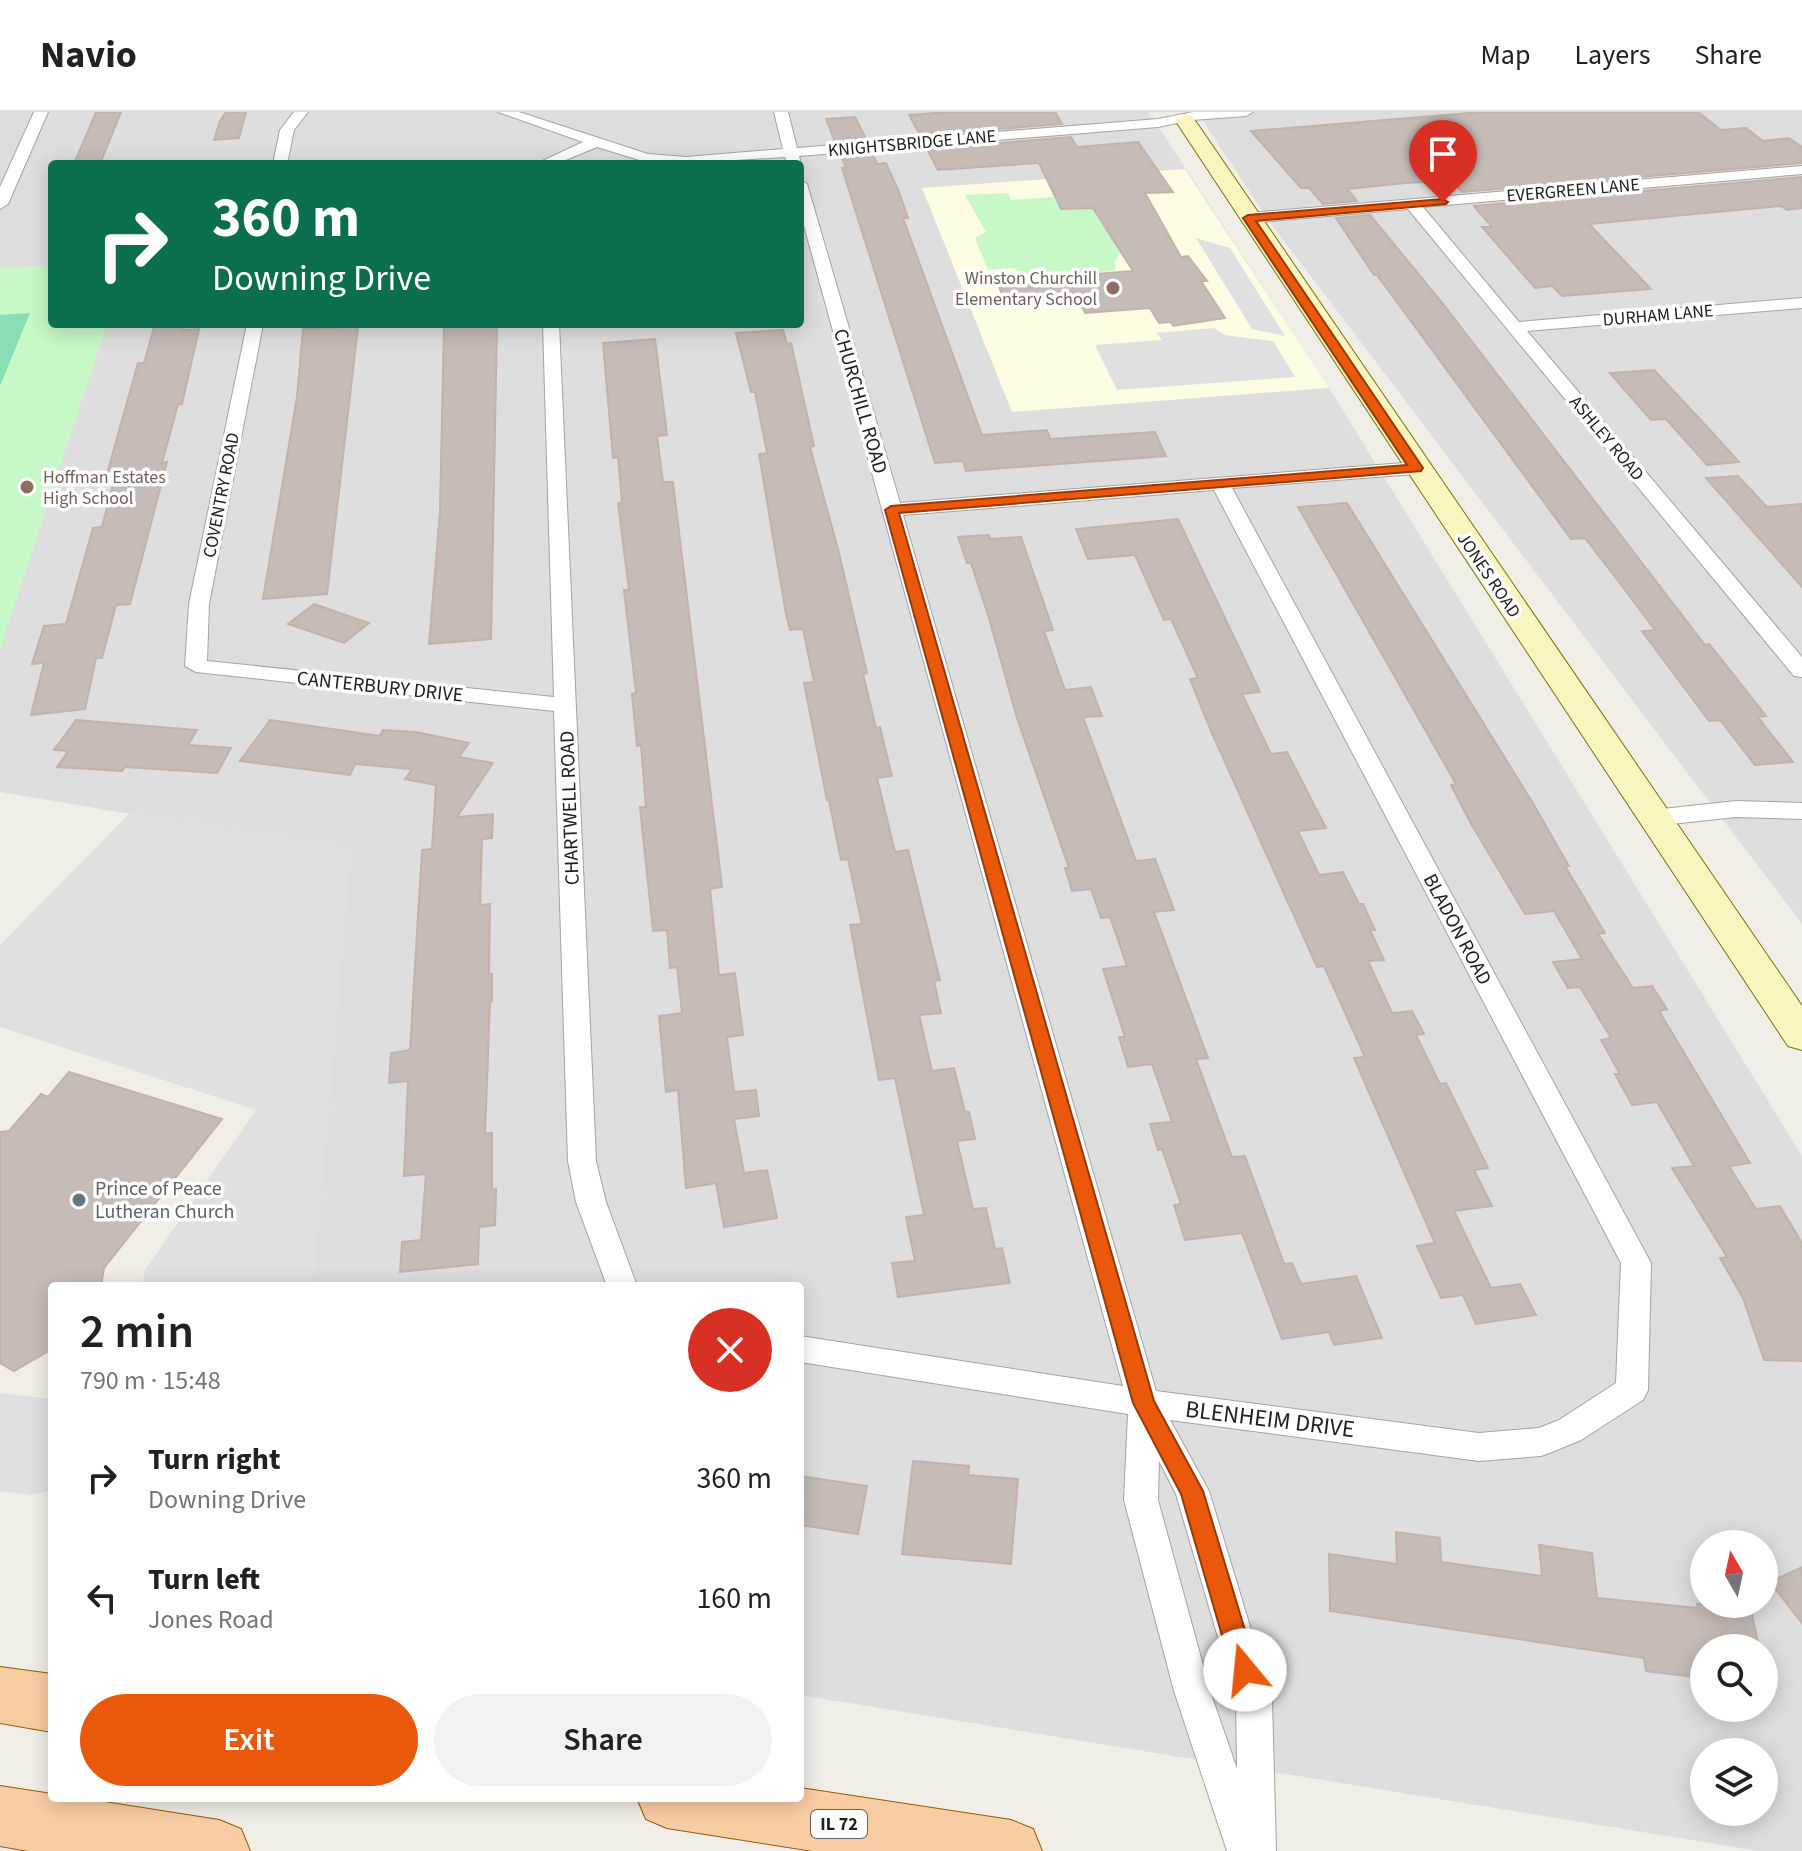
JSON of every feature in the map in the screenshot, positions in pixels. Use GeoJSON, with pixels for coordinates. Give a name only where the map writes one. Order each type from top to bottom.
{"type":"FeatureCollection","features":[{"type":"Feature","properties":{"kind":"main road"},"geometry":{"type":"LineString","coordinates":[[0,1695],[48,1702]]}},
{"type":"Feature","properties":{"kind":"main road","name":"IL 72"},"geometry":{"type":"LineString","coordinates":[[693,1802],[1011,1851]]}},
{"type":"Feature","properties":{"kind":"main road"},"geometry":{"type":"LineString","coordinates":[[0,1816],[219,1851]]}},
{"type":"Feature","properties":{"kind":"street"},"geometry":{"type":"LineString","coordinates":[[0,204],[41,112]]}},
{"type":"Feature","properties":{"kind":"street"},"geometry":{"type":"LineString","coordinates":[[281,160],[287,130],[301,112]]}},
{"type":"Feature","properties":{"kind":"street","name":"KNIGHTSBRIDGE LANE"},"geometry":{"type":"LineString","coordinates":[[505,112],[646,158],[673,160]]}},
{"type":"Feature","properties":{"kind":"street"},"geometry":{"type":"LineString","coordinates":[[781,112],[793,158]]}},
{"type":"Feature","properties":{"kind":"street","name":"KNIGHTSBRIDGE LANE"},"geometry":{"type":"LineString","coordinates":[[722,160],[793,158],[1246,112]]}},
{"type":"Feature","properties":{"kind":"street","name":"JONES ROAD"},"geometry":{"type":"LineString","coordinates":[[1182,117],[1802,1036]]}},
{"type":"Feature","properties":{"kind":"street"},"geometry":{"type":"LineString","coordinates":[[553,160],[594,143]]}},
{"type":"Feature","properties":{"kind":"street","name":"EVERGREEN LANE"},"geometry":{"type":"LineString","coordinates":[[1248,218],[1802,170]]}},
{"type":"Feature","properties":{"kind":"street","name":"ASHLEY ROAD"},"geometry":{"type":"LineString","coordinates":[[1413,205],[1802,671]]}},
{"type":"Feature","properties":{"kind":"street","name":"CHURCHILL ROAD"},"geometry":{"type":"LineString","coordinates":[[804,214],[810,260],[891,510],[1144,1403],[1192,1491],[1254,1699],[1257,1851]]}},
{"type":"Feature","properties":{"kind":"street"},"geometry":{"type":"LineString","coordinates":[[1794,304],[1802,320]]}},
{"type":"Feature","properties":{"kind":"street","name":"DURHAM LANE"},"geometry":{"type":"LineString","coordinates":[[1514,327],[1794,304]]}},
{"type":"Feature","properties":{"kind":"street","name":"COVENTRY ROAD"},"geometry":{"type":"LineString","coordinates":[[196,666],[199,604],[254,328]]}},
{"type":"Feature","properties":{"kind":"street","name":"CHARTWELL ROAD"},"geometry":{"type":"LineString","coordinates":[[551,328],[582,1161],[591,1202],[621,1282]]}},
{"type":"Feature","properties":{"kind":"street"},"geometry":{"type":"LineString","coordinates":[[891,510],[1416,468]]}},
{"type":"Feature","properties":{"kind":"street","name":"BLADON ROAD"},"geometry":{"type":"LineString","coordinates":[[1220,484],[1636,1263],[1632,1390]]}},
{"type":"Feature","properties":{"kind":"street","name":"CANTERBURY DRIVE"},"geometry":{"type":"LineString","coordinates":[[196,666],[565,705]]}},
{"type":"Feature","properties":{"kind":"street"},"geometry":{"type":"LineString","coordinates":[[1653,818],[1736,809],[1802,811]]}},
{"type":"Feature","properties":{"kind":"street","name":"BLENHEIM DRIVE"},"geometry":{"type":"LineString","coordinates":[[804,1350],[1144,1403],[1479,1447],[1541,1442],[1570,1430],[1632,1390]]}},
{"type":"Feature","properties":{"kind":"street","name":"CHURCHILL ROAD"},"geometry":{"type":"LineString","coordinates":[[1144,1403],[1141,1500],[1192,1691],[1246,1851]]}},
{"type":"Feature","properties":{"kind":"shaded area"},"geometry":{"type":"Polygon","coordinates":[[[0,112],[1149,112],[1329,388],[1802,1156],[1802,1851],[1759,1851],[804,1696],[804,1282],[312,1282],[351,851],[0,792],[0,645],[102,328],[804,328],[804,160],[48,160],[48,265],[0,269],[0,112]]]}},
{"type":"Feature","properties":{"kind":"shaded area"},"geometry":{"type":"Polygon","coordinates":[[[1197,112],[1802,112],[1802,924],[1272,225],[1197,112]]]}},
{"type":"Feature","properties":{"kind":"shaded area","name":"Winston Churchill Elementary School"},"geometry":{"type":"Polygon","coordinates":[[[1185,169],[1329,388],[1012,412],[922,188],[1185,169]]]}},
{"type":"Feature","properties":{"kind":"shaded area"},"geometry":{"type":"Polygon","coordinates":[[[1196,238],[1230,248],[1285,336],[1252,329],[1196,238]]]}},
{"type":"Feature","properties":{"kind":"shaded area"},"geometry":{"type":"Polygon","coordinates":[[[1214,328],[1224,335],[1273,341],[1295,377],[1117,390],[1095,345],[1162,340],[1157,333],[1214,328]]]}},
{"type":"Feature","properties":{"kind":"shaded area"},"geometry":{"type":"Polygon","coordinates":[[[131,812],[351,851],[312,1282],[143,1282],[145,1270],[256,1110],[0,1027],[0,945],[131,812]]]}},
{"type":"Feature","properties":{"kind":"shaded area"},"geometry":{"type":"Polygon","coordinates":[[[0,1393],[48,1399],[48,1491],[30,1495],[0,1491],[0,1393]]]}},
{"type":"Feature","properties":{"kind":"green space"},"geometry":{"type":"Polygon","coordinates":[[[1008,193],[1011,200],[1053,197],[1061,209],[1093,208],[1121,252],[1114,262],[1114,271],[1026,277],[1015,268],[988,270],[975,238],[986,232],[965,195],[1008,193]]]}},
{"type":"Feature","properties":{"kind":"green space","name":"Hoffman Estates High School"},"geometry":{"type":"Polygon","coordinates":[[[48,265],[48,328],[106,328],[0,649],[0,269],[48,265]]]}},
{"type":"Feature","properties":{"kind":"green space"},"geometry":{"type":"Polygon","coordinates":[[[30,313],[0,386],[0,315],[30,313]]]}},
{"type":"Feature","properties":{"kind":"building"},"geometry":{"type":"Polygon","coordinates":[[[96,112],[121,112],[102,160],[76,160],[96,112]]]}},
{"type":"Feature","properties":{"kind":"building"},"geometry":{"type":"Polygon","coordinates":[[[226,112],[246,112],[239,138],[214,140],[220,121],[226,112]]]}},
{"type":"Feature","properties":{"kind":"building"},"geometry":{"type":"Polygon","coordinates":[[[1055,112],[1062,124],[920,135],[909,115],[1055,112]]]}},
{"type":"Feature","properties":{"kind":"building"},"geometry":{"type":"Polygon","coordinates":[[[1482,112],[1698,112],[1721,130],[1746,128],[1763,141],[1789,138],[1802,147],[1802,163],[1462,192],[1451,180],[1406,183],[1347,189],[1357,201],[1323,204],[1309,188],[1301,188],[1251,131],[1482,112]]]}},
{"type":"Feature","properties":{"kind":"building"},"geometry":{"type":"Polygon","coordinates":[[[855,117],[866,139],[835,142],[826,119],[855,117]]]}},
{"type":"Feature","properties":{"kind":"building"},"geometry":{"type":"Polygon","coordinates":[[[1071,137],[1077,147],[1138,142],[1173,192],[1145,193],[1181,257],[1188,256],[1207,281],[1201,281],[1225,318],[1173,326],[1171,322],[1159,323],[1150,308],[1085,313],[1080,303],[1006,304],[997,282],[1133,271],[1093,208],[1061,209],[1039,163],[938,170],[927,149],[1071,137]]]}},
{"type":"Feature","properties":{"kind":"building"},"geometry":{"type":"Polygon","coordinates":[[[872,153],[877,164],[886,163],[899,192],[908,218],[903,218],[982,435],[1047,430],[1050,439],[1155,432],[1166,456],[966,471],[963,461],[935,463],[842,168],[846,168],[841,156],[872,153]]]}},
{"type":"Feature","properties":{"kind":"building"},"geometry":{"type":"Polygon","coordinates":[[[1802,177],[1802,208],[1787,210],[1781,206],[1589,224],[1651,289],[1562,296],[1552,286],[1535,288],[1482,227],[1492,227],[1474,206],[1802,177]]]}},
{"type":"Feature","properties":{"kind":"building"},"geometry":{"type":"Polygon","coordinates":[[[1370,215],[1444,305],[1705,645],[1709,644],[1749,694],[1766,716],[1758,717],[1793,762],[1755,765],[1720,720],[1709,721],[1642,631],[1655,630],[1585,538],[1571,539],[1377,275],[1374,275],[1336,218],[1370,215]]]}},
{"type":"Feature","properties":{"kind":"building"},"geometry":{"type":"Polygon","coordinates":[[[154,328],[199,329],[182,404],[178,404],[162,463],[167,462],[130,604],[116,605],[102,658],[96,658],[85,709],[31,715],[44,663],[32,664],[44,626],[66,624],[93,528],[102,527],[114,480],[105,481],[138,363],[144,363],[154,328]]]}},
{"type":"Feature","properties":{"kind":"building"},"geometry":{"type":"Polygon","coordinates":[[[358,328],[327,594],[263,599],[297,397],[303,329],[358,328]]]}},
{"type":"Feature","properties":{"kind":"building"},"geometry":{"type":"Polygon","coordinates":[[[444,328],[497,328],[491,639],[429,644],[440,511],[444,328]]]}},
{"type":"Feature","properties":{"kind":"building"},"geometry":{"type":"Polygon","coordinates":[[[783,330],[787,344],[791,343],[814,446],[810,447],[839,553],[867,673],[863,674],[876,728],[880,727],[892,776],[877,778],[895,852],[908,850],[940,980],[934,981],[941,1013],[919,1015],[932,1071],[954,1068],[975,1139],[957,1141],[973,1209],[986,1208],[995,1249],[1002,1248],[1010,1283],[898,1297],[892,1263],[915,1261],[906,1217],[924,1215],[895,1078],[879,1080],[850,925],[862,924],[848,859],[841,860],[827,800],[804,683],[814,682],[803,629],[790,630],[786,614],[759,454],[767,453],[755,392],[751,392],[736,333],[783,330]]]}},
{"type":"Feature","properties":{"kind":"building"},"geometry":{"type":"Polygon","coordinates":[[[655,339],[667,435],[657,436],[663,482],[673,482],[722,887],[710,889],[719,975],[735,973],[743,1035],[727,1037],[734,1092],[756,1090],[759,1116],[734,1119],[744,1173],[767,1170],[777,1218],[724,1227],[716,1183],[686,1188],[678,1090],[666,1092],[659,1016],[682,1013],[677,967],[670,968],[667,930],[653,931],[640,807],[646,807],[641,745],[637,746],[632,694],[636,693],[624,590],[629,590],[618,503],[622,503],[618,457],[613,458],[603,343],[655,339]]]}},
{"type":"Feature","properties":{"kind":"building"},"geometry":{"type":"Polygon","coordinates":[[[1654,370],[1739,462],[1707,465],[1666,419],[1651,420],[1610,373],[1654,370]]]}},
{"type":"Feature","properties":{"kind":"building"},"geometry":{"type":"Polygon","coordinates":[[[1738,476],[1767,507],[1802,504],[1802,587],[1706,478],[1738,476]]]}},
{"type":"Feature","properties":{"kind":"building"},"geometry":{"type":"Polygon","coordinates":[[[1347,503],[1531,800],[1605,933],[1598,934],[1633,988],[1652,986],[1667,1009],[1659,1011],[1750,1163],[1729,1166],[1756,1209],[1780,1206],[1802,1243],[1802,1361],[1764,1360],[1743,1298],[1720,1258],[1727,1257],[1672,1168],[1694,1166],[1657,1102],[1632,1105],[1615,1074],[1620,1074],[1601,1040],[1611,1038],[1580,987],[1568,988],[1553,962],[1582,959],[1554,911],[1525,914],[1470,822],[1451,785],[1456,784],[1298,507],[1347,503]]]}},
{"type":"Feature","properties":{"kind":"building"},"geometry":{"type":"Polygon","coordinates":[[[1178,519],[1260,692],[1242,694],[1271,754],[1287,752],[1326,828],[1298,831],[1319,875],[1343,872],[1359,904],[1363,904],[1375,930],[1370,930],[1384,960],[1368,961],[1392,1013],[1412,1011],[1424,1034],[1416,1035],[1440,1084],[1446,1083],[1488,1168],[1474,1170],[1492,1206],[1454,1211],[1491,1288],[1520,1284],[1536,1315],[1476,1324],[1463,1295],[1441,1298],[1417,1246],[1435,1243],[1354,1058],[1365,1057],[1324,966],[1317,967],[1211,731],[1190,679],[1198,678],[1171,619],[1164,620],[1135,555],[1088,559],[1076,529],[1178,519]]]}},
{"type":"Feature","properties":{"kind":"building"},"geometry":{"type":"Polygon","coordinates":[[[989,535],[990,539],[1021,537],[1053,630],[1044,631],[1065,690],[1091,687],[1102,716],[1083,717],[1136,861],[1155,859],[1174,910],[1154,912],[1208,1058],[1196,1059],[1232,1157],[1245,1156],[1284,1264],[1292,1263],[1301,1284],[1356,1276],[1382,1338],[1334,1345],[1329,1332],[1282,1339],[1242,1233],[1185,1240],[1174,1205],[1181,1204],[1150,1124],[1172,1122],[1152,1064],[1128,1067],[1119,1037],[1125,1037],[1103,969],[1127,966],[1110,917],[1101,918],[1091,889],[1072,891],[1065,868],[1069,868],[1017,718],[989,618],[971,563],[967,563],[958,537],[989,535]]]}},
{"type":"Feature","properties":{"kind":"building"},"geometry":{"type":"Polygon","coordinates":[[[314,604],[369,623],[344,643],[288,624],[314,604]]]}},
{"type":"Feature","properties":{"kind":"building"},"geometry":{"type":"Polygon","coordinates":[[[76,720],[197,730],[188,745],[231,748],[217,773],[125,767],[122,771],[57,767],[68,751],[54,750],[76,720]]]}},
{"type":"Feature","properties":{"kind":"building"},"geometry":{"type":"Polygon","coordinates":[[[270,720],[380,736],[383,730],[416,732],[469,743],[459,757],[493,763],[457,817],[493,814],[492,838],[482,839],[480,905],[490,904],[489,974],[492,974],[492,1001],[485,1134],[492,1133],[495,1225],[479,1227],[478,1264],[400,1272],[402,1242],[421,1240],[426,1174],[404,1176],[408,1081],[389,1083],[391,1053],[410,1050],[422,850],[432,849],[436,785],[405,779],[412,769],[355,764],[350,775],[240,761],[270,720]]]}},
{"type":"Feature","properties":{"kind":"building","name":"Prince of Peace Lutheran Church"},"geometry":{"type":"Polygon","coordinates":[[[69,1072],[222,1119],[104,1268],[102,1282],[48,1282],[48,1351],[14,1371],[0,1363],[0,1132],[9,1131],[41,1094],[48,1097],[69,1072]]]}},
{"type":"Feature","properties":{"kind":"building"},"geometry":{"type":"Polygon","coordinates":[[[913,1461],[969,1466],[968,1475],[1018,1479],[1011,1564],[902,1554],[913,1461]]]}},
{"type":"Feature","properties":{"kind":"building"},"geometry":{"type":"Polygon","coordinates":[[[804,1477],[867,1486],[858,1534],[804,1526],[804,1477]]]}},
{"type":"Feature","properties":{"kind":"building"},"geometry":{"type":"Polygon","coordinates":[[[1396,1532],[1440,1538],[1441,1562],[1542,1576],[1539,1545],[1592,1553],[1597,1598],[1690,1607],[1690,1618],[1753,1618],[1756,1634],[1690,1634],[1690,1676],[1646,1671],[1644,1658],[1330,1611],[1329,1554],[1397,1564],[1396,1532]]]}},
{"type":"Feature","properties":{"kind":"building"},"geometry":{"type":"Polygon","coordinates":[[[1802,1567],[1802,1623],[1778,1592],[1778,1578],[1802,1567]]]}},
{"type":"Feature","properties":{"kind":"place","name":"Winston Churchill Elementary School"},"geometry":{"type":"Point","coordinates":[1113,288]}},
{"type":"Feature","properties":{"kind":"place","name":"Hoffman Estates High School"},"geometry":{"type":"Point","coordinates":[27,487]}},
{"type":"Feature","properties":{"kind":"place","name":"Prince of Peace Lutheran Church"},"geometry":{"type":"Point","coordinates":[79,1200]}},
{"type":"Feature","properties":{"kind":"route"},"geometry":{"type":"LineString","coordinates":[[1245,1670],[1192,1491],[1144,1403],[891,510],[1416,468],[1248,218],[1443,202]]}}]}
